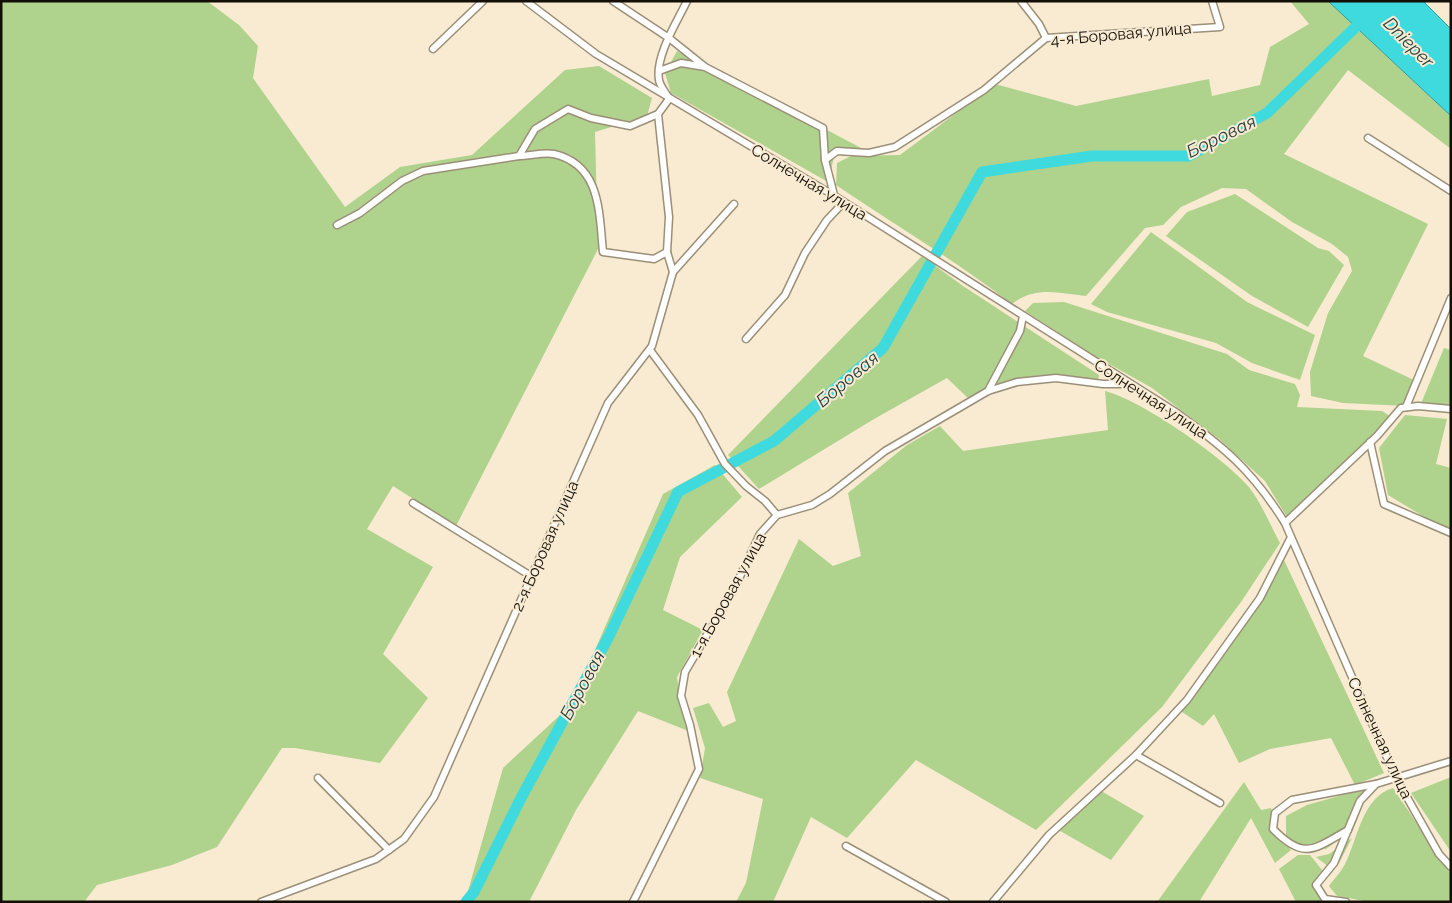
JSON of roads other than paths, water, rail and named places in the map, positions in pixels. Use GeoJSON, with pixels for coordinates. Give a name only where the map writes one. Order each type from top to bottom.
{"type":"FeatureCollection","features":[{"type":"Feature","properties":{"kind":"street"},"geometry":{"type":"LineString","coordinates":[[433,50],[483,1]]}},
{"type":"Feature","properties":{"kind":"street","name":"Солнечная улица"},"geometry":{"type":"LineString","coordinates":[[526,1],[596,54],[669,99],[834,195],[1130,384],[1213,439],[1248,471],[1267,494],[1285,523],[1290,539],[1397,780],[1440,854],[1451,867]]}},
{"type":"Feature","properties":{"kind":"street"},"geometry":{"type":"LineString","coordinates":[[613,1],[669,38],[705,67],[823,128],[825,160],[834,195]]}},
{"type":"Feature","properties":{"kind":"street"},"geometry":{"type":"LineString","coordinates":[[519,156],[536,129],[568,109],[591,118],[630,126],[658,114],[669,99],[659,82],[659,71],[669,38],[687,1]]}},
{"type":"Feature","properties":{"kind":"street"},"geometry":{"type":"LineString","coordinates":[[1021,1],[1039,24],[1046,38]]}},
{"type":"Feature","properties":{"kind":"street","name":"4-я Боровая улица"},"geometry":{"type":"LineString","coordinates":[[825,160],[837,151],[868,153],[895,147],[984,90],[1046,38],[1220,26],[1212,1]]}},
{"type":"Feature","properties":{"kind":"street"},"geometry":{"type":"LineString","coordinates":[[659,71],[681,63],[705,67]]}},
{"type":"Feature","properties":{"kind":"street","name":"2-я Боровая улица"},"geometry":{"type":"LineString","coordinates":[[261,902],[376,859],[404,839],[434,797],[608,403],[650,350],[658,327],[673,272],[668,252],[669,217],[658,114]]}},
{"type":"Feature","properties":{"kind":"street"},"geometry":{"type":"LineString","coordinates":[[1368,138],[1451,191]]}},
{"type":"Feature","properties":{"kind":"street"},"geometry":{"type":"LineString","coordinates":[[337,225],[360,213],[402,181],[423,170],[519,156],[552,154],[574,161],[590,177],[598,210],[603,252],[654,260],[668,252]]}},
{"type":"Feature","properties":{"kind":"street"},"geometry":{"type":"LineString","coordinates":[[746,339],[785,295],[805,252],[827,220],[844,202]]}},
{"type":"Feature","properties":{"kind":"street"},"geometry":{"type":"LineString","coordinates":[[673,272],[734,204]]}},
{"type":"Feature","properties":{"kind":"street"},"geometry":{"type":"LineString","coordinates":[[1406,407],[1451,298]]}},
{"type":"Feature","properties":{"kind":"street"},"geometry":{"type":"LineString","coordinates":[[988,391],[1020,330],[1023,316]]}},
{"type":"Feature","properties":{"kind":"street"},"geometry":{"type":"LineString","coordinates":[[650,350],[698,415],[725,464],[746,486],[765,500],[777,515]]}},
{"type":"Feature","properties":{"kind":"street","name":"1-я Боровая улица"},"geometry":{"type":"LineString","coordinates":[[633,902],[699,769],[690,725],[681,696],[685,672],[735,586],[760,534],[777,515],[812,505],[830,494],[885,451],[988,391],[1017,382],[1056,378],[1103,384],[1130,384]]}},
{"type":"Feature","properties":{"kind":"street"},"geometry":{"type":"LineString","coordinates":[[1285,523],[1370,442],[1401,408],[1451,410]]}},
{"type":"Feature","properties":{"kind":"street"},"geometry":{"type":"LineString","coordinates":[[1370,442],[1384,504],[1451,533]]}},
{"type":"Feature","properties":{"kind":"street"},"geometry":{"type":"LineString","coordinates":[[412,503],[531,576]]}},
{"type":"Feature","properties":{"kind":"street"},"geometry":{"type":"LineString","coordinates":[[992,902],[1048,835],[1136,755],[1186,700],[1260,598],[1290,539]]}},
{"type":"Feature","properties":{"kind":"street"},"geometry":{"type":"LineString","coordinates":[[1136,755],[1220,803]]}},
{"type":"Feature","properties":{"kind":"street"},"geometry":{"type":"LineString","coordinates":[[1348,830],[1320,848],[1305,849],[1288,844],[1273,828],[1275,813],[1292,800],[1397,780],[1451,761]]}},
{"type":"Feature","properties":{"kind":"street"},"geometry":{"type":"LineString","coordinates":[[318,778],[389,850]]}},
{"type":"Feature","properties":{"kind":"street"},"geometry":{"type":"LineString","coordinates":[[1346,902],[1325,899],[1316,885],[1334,863],[1360,801],[1376,784]]}},
{"type":"Feature","properties":{"kind":"street"},"geometry":{"type":"LineString","coordinates":[[846,846],[946,902]]}},
{"type":"Feature","properties":{"kind":"water","name":"Dnieper"},"geometry":{"type":"Polygon","coordinates":[[[1328,1],[1423,1],[1451,29],[1451,116],[1328,1]]]}},
{"type":"Feature","properties":{"kind":"waterway","name":"Боровая"},"geometry":{"type":"LineString","coordinates":[[466,902],[474,892],[521,798],[608,638],[678,492],[774,441],[883,348],[982,172],[1092,156],[1189,156],[1267,113],[1366,17]]}}]}
